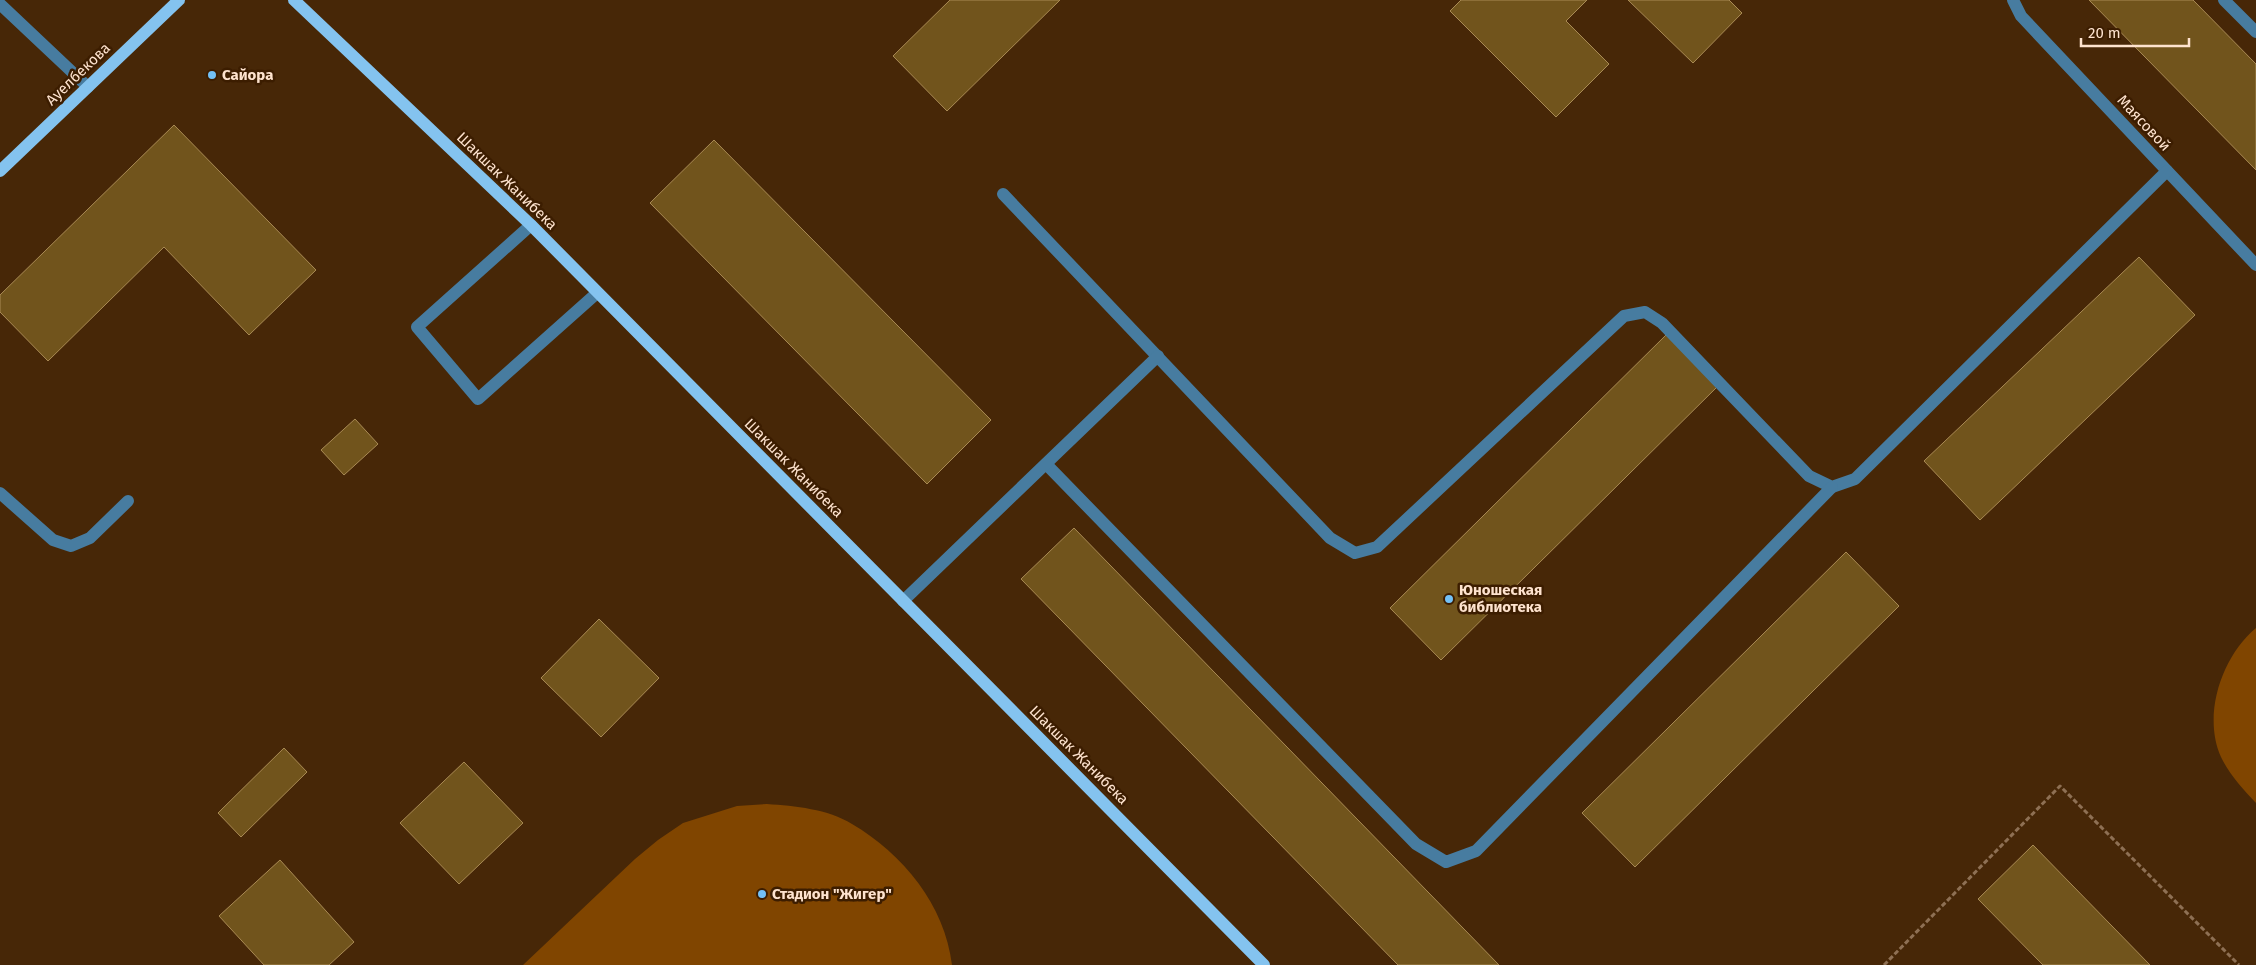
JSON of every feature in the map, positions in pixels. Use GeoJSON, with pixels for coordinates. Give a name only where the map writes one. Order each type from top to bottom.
{"type":"FeatureCollection","features":[{"type":"Feature","properties":{"kind":"main road","name":"Ауелбекова"},"geometry":{"type":"LineString","coordinates":[[0,171],[179,0]]}},
{"type":"Feature","properties":{"kind":"main road","name":"Шакшак Жанибека"},"geometry":{"type":"LineString","coordinates":[[294,0],[531,226],[1264,965]]}},
{"type":"Feature","properties":{"kind":"street","name":"Маясовой"},"geometry":{"type":"LineString","coordinates":[[2013,0],[2021,16],[2256,265]]}},
{"type":"Feature","properties":{"kind":"street"},"geometry":{"type":"LineString","coordinates":[[2224,0],[2256,32]]}},
{"type":"Feature","properties":{"kind":"street"},"geometry":{"type":"LineString","coordinates":[[0,4],[88,87]]}},
{"type":"Feature","properties":{"kind":"street"},"geometry":{"type":"LineString","coordinates":[[1046,464],[1416,844],[1446,862],[1476,851],[1832,487],[1855,479],[2167,171]]}},
{"type":"Feature","properties":{"kind":"street"},"geometry":{"type":"LineString","coordinates":[[1003,194],[1330,538],[1355,553],[1377,547],[1624,316],[1644,312],[1662,322],[1809,476],[1832,487]]}},
{"type":"Feature","properties":{"kind":"street"},"geometry":{"type":"LineString","coordinates":[[531,226],[416,327],[478,399],[597,293]]}},
{"type":"Feature","properties":{"kind":"street"},"geometry":{"type":"LineString","coordinates":[[903,601],[1158,356]]}},
{"type":"Feature","properties":{"kind":"street"},"geometry":{"type":"LineString","coordinates":[[0,493],[54,540],[71,546],[90,538],[128,501]]}},
{"type":"Feature","properties":{"kind":"path"},"geometry":{"type":"LineString","coordinates":[[1884,965],[2060,786],[2240,965]]}},
{"type":"Feature","properties":{"kind":"shaded area"},"geometry":{"type":"Polygon","coordinates":[[[2256,628],[2256,803],[2224,763],[2216,741],[2214,723],[2215,705],[2225,670],[2244,640],[2256,628]]]}},
{"type":"Feature","properties":{"kind":"shaded area","name":"Стадион \"Жигер\""},"geometry":{"type":"Polygon","coordinates":[[[767,804],[800,807],[833,815],[871,836],[888,850],[904,866],[931,902],[941,922],[948,943],[952,965],[523,965],[635,859],[683,823],[737,806],[767,804]]]}},
{"type":"Feature","properties":{"kind":"building"},"geometry":{"type":"Polygon","coordinates":[[[950,0],[1060,0],[947,111],[893,56],[950,0]]]}},
{"type":"Feature","properties":{"kind":"building"},"geometry":{"type":"Polygon","coordinates":[[[1461,0],[1587,0],[1566,21],[1609,64],[1556,117],[1450,11],[1461,0]]]}},
{"type":"Feature","properties":{"kind":"building"},"geometry":{"type":"Polygon","coordinates":[[[1628,0],[1729,0],[1742,13],[1693,63],[1628,0]]]}},
{"type":"Feature","properties":{"kind":"building"},"geometry":{"type":"Polygon","coordinates":[[[2089,0],[2193,0],[2256,64],[2256,170],[2089,0]]]}},
{"type":"Feature","properties":{"kind":"building"},"geometry":{"type":"Polygon","coordinates":[[[174,125],[316,270],[249,335],[164,247],[48,361],[0,312],[0,295],[174,125]]]}},
{"type":"Feature","properties":{"kind":"building"},"geometry":{"type":"Polygon","coordinates":[[[714,140],[991,420],[927,484],[650,203],[714,140]]]}},
{"type":"Feature","properties":{"kind":"building"},"geometry":{"type":"Polygon","coordinates":[[[2139,257],[2195,315],[1980,520],[1924,461],[2139,257]]]}},
{"type":"Feature","properties":{"kind":"building"},"geometry":{"type":"Polygon","coordinates":[[[1667,334],[1718,386],[1441,660],[1390,608],[1667,334]]]}},
{"type":"Feature","properties":{"kind":"building"},"geometry":{"type":"Polygon","coordinates":[[[355,419],[378,444],[344,475],[321,450],[355,419]]]}},
{"type":"Feature","properties":{"kind":"building"},"geometry":{"type":"Polygon","coordinates":[[[1074,528],[1499,965],[1398,965],[1021,579],[1074,528]]]}},
{"type":"Feature","properties":{"kind":"building"},"geometry":{"type":"Polygon","coordinates":[[[1846,552],[1899,606],[1635,867],[1582,813],[1846,552]]]}},
{"type":"Feature","properties":{"kind":"building"},"geometry":{"type":"Polygon","coordinates":[[[599,619],[659,678],[601,737],[541,678],[599,619]]]}},
{"type":"Feature","properties":{"kind":"building"},"geometry":{"type":"Polygon","coordinates":[[[284,748],[307,772],[241,837],[218,813],[284,748]]]}},
{"type":"Feature","properties":{"kind":"building"},"geometry":{"type":"Polygon","coordinates":[[[464,762],[523,823],[459,884],[400,823],[464,762]]]}},
{"type":"Feature","properties":{"kind":"building"},"geometry":{"type":"Polygon","coordinates":[[[2033,845],[2150,965],[2043,965],[1978,899],[2033,845]]]}},
{"type":"Feature","properties":{"kind":"building"},"geometry":{"type":"Polygon","coordinates":[[[280,860],[354,942],[329,965],[264,965],[219,916],[280,860]]]}},
{"type":"Feature","properties":{"kind":"place","name":"Сайора"},"geometry":{"type":"Point","coordinates":[212,75]}},
{"type":"Feature","properties":{"kind":"place","name":"Юношеская библиотека"},"geometry":{"type":"Point","coordinates":[1449,599]}},
{"type":"Feature","properties":{"kind":"place","name":"Стадион \"Жигер\""},"geometry":{"type":"Point","coordinates":[762,894]}}]}
